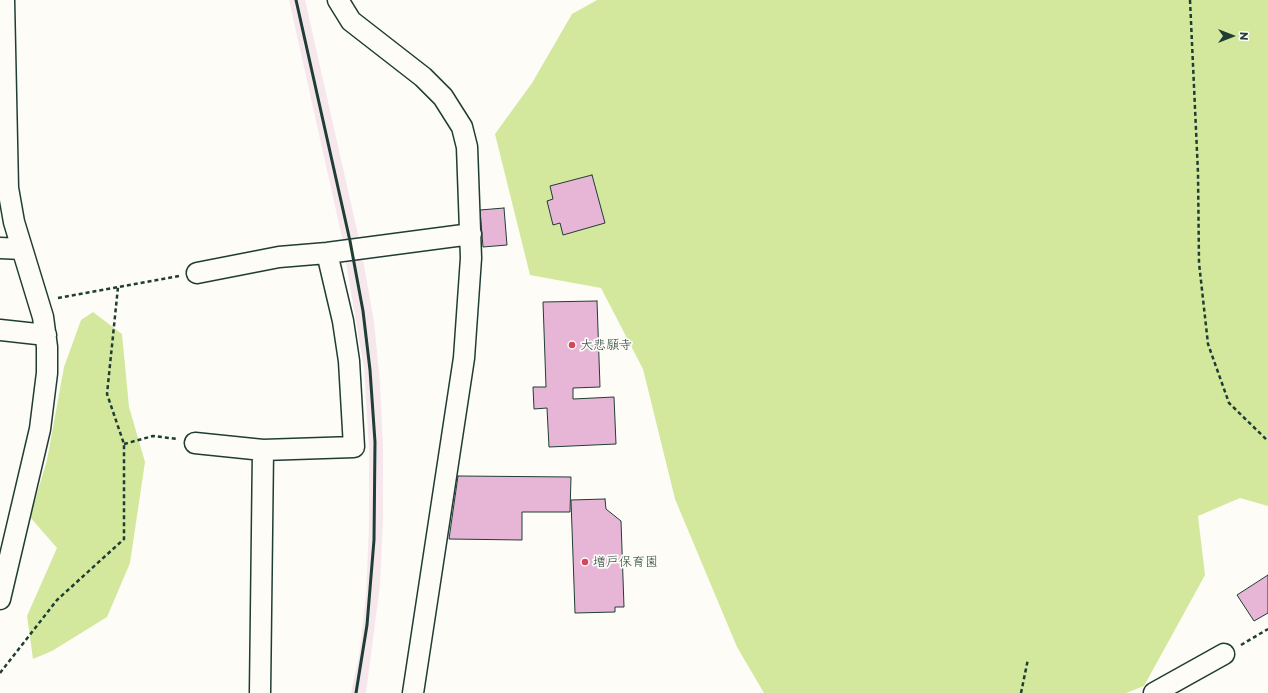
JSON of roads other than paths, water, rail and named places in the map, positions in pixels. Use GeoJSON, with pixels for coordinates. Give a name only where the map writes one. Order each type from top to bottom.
{"type":"FeatureCollection","features":[{"type":"Feature","properties":{"kind":"street"},"geometry":{"type":"LineString","coordinates":[[0,599],[42,418],[47,373],[46,335],[39,301],[14,222],[8,188],[4,0]]}},
{"type":"Feature","properties":{"kind":"street"},"geometry":{"type":"LineString","coordinates":[[338,0],[351,21],[434,87],[458,117],[466,135],[471,234],[470,290],[464,358],[413,693]]}},
{"type":"Feature","properties":{"kind":"street"},"geometry":{"type":"LineString","coordinates":[[197,272],[279,257],[327,253],[471,234]]}},
{"type":"Feature","properties":{"kind":"street"},"geometry":{"type":"LineString","coordinates":[[0,248],[22,249]]}},
{"type":"Feature","properties":{"kind":"street"},"geometry":{"type":"LineString","coordinates":[[195,443],[263,450],[354,447],[349,361],[343,321],[327,253]]}},
{"type":"Feature","properties":{"kind":"street"},"geometry":{"type":"LineString","coordinates":[[0,330],[46,335]]}},
{"type":"Feature","properties":{"kind":"street"},"geometry":{"type":"LineString","coordinates":[[260,693],[263,450]]}},
{"type":"Feature","properties":{"kind":"street"},"geometry":{"type":"LineString","coordinates":[[1154,693],[1224,654]]}},
{"type":"Feature","properties":{"kind":"railway"},"geometry":{"type":"LineString","coordinates":[[296,0],[350,241],[363,311],[370,370],[375,442],[374,540],[367,625],[356,693]]}},
{"type":"Feature","properties":{"kind":"place","name":"大悲願寺"},"geometry":{"type":"Point","coordinates":[572,345]}},
{"type":"Feature","properties":{"kind":"place","name":"増戸保育園"},"geometry":{"type":"Point","coordinates":[585,562]}}]}
